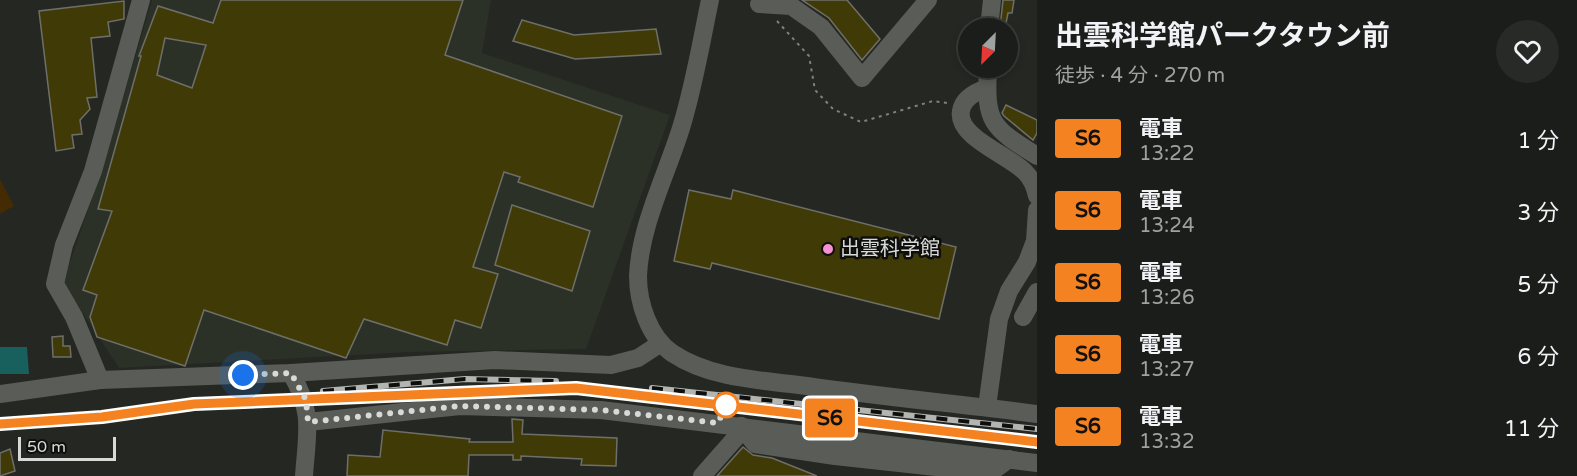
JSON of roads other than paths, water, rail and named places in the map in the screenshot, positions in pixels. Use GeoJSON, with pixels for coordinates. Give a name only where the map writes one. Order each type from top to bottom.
{"type":"FeatureCollection","features":[{"type":"Feature","properties":{"kind":"street"},"geometry":{"type":"LineString","coordinates":[[100,380],[74,317],[55,284],[64,244],[93,171],[141,0]]}},
{"type":"Feature","properties":{"kind":"street"},"geometry":{"type":"LineString","coordinates":[[710,0],[694,81],[644,241],[638,276],[639,299],[649,325],[661,343],[690,363],[722,375],[1037,414]]}},
{"type":"Feature","properties":{"kind":"street"},"geometry":{"type":"LineString","coordinates":[[761,0],[759,4],[791,6],[821,27],[862,78],[928,0]]}},
{"type":"Feature","properties":{"kind":"street"},"geometry":{"type":"LineString","coordinates":[[990,18],[992,0]]}},
{"type":"Feature","properties":{"kind":"street"},"geometry":{"type":"LineString","coordinates":[[987,78],[991,118],[998,131],[1037,156]]}},
{"type":"Feature","properties":{"kind":"street"},"geometry":{"type":"LineString","coordinates":[[987,88],[975,92],[962,105],[960,117],[965,130],[1024,171],[1034,183],[1037,196]]}},
{"type":"Feature","properties":{"kind":"street"},"geometry":{"type":"LineString","coordinates":[[987,407],[999,320],[1009,291],[1027,262],[1035,241],[1037,210]]}},
{"type":"Feature","properties":{"kind":"street"},"geometry":{"type":"LineString","coordinates":[[1023,317],[1037,292]]}},
{"type":"Feature","properties":{"kind":"street"},"geometry":{"type":"LineString","coordinates":[[0,394],[100,380],[291,373],[495,360],[611,365],[638,358],[661,343]]}},
{"type":"Feature","properties":{"kind":"street"},"geometry":{"type":"LineString","coordinates":[[291,373],[306,400],[308,422],[304,476]]}},
{"type":"Feature","properties":{"kind":"street"},"geometry":{"type":"LineString","coordinates":[[308,422],[460,406],[601,410],[1037,463]]}},
{"type":"Feature","properties":{"kind":"street"},"geometry":{"type":"LineString","coordinates":[[702,476],[739,434],[741,426]]}},
{"type":"Feature","properties":{"kind":"water"},"geometry":{"type":"Polygon","coordinates":[[[0,347],[27,347],[29,374],[0,374],[0,347]]]}},
{"type":"Feature","properties":{"kind":"railway"},"geometry":{"type":"LineString","coordinates":[[323,391],[465,379],[556,381]]}},
{"type":"Feature","properties":{"kind":"railway"},"geometry":{"type":"LineString","coordinates":[[0,424],[102,417],[194,404],[576,388],[1037,442]]}},
{"type":"Feature","properties":{"kind":"railway"},"geometry":{"type":"LineString","coordinates":[[652,388],[1037,429]]}},
{"type":"Feature","properties":{"kind":"train","name":"S6"},"geometry":{"type":"LineString","coordinates":[[0,424],[102,417],[194,404],[576,388],[1037,442]]}},
{"type":"Feature","properties":{"kind":"place","name":"出雲科学館"},"geometry":{"type":"Point","coordinates":[828,249]}}]}
